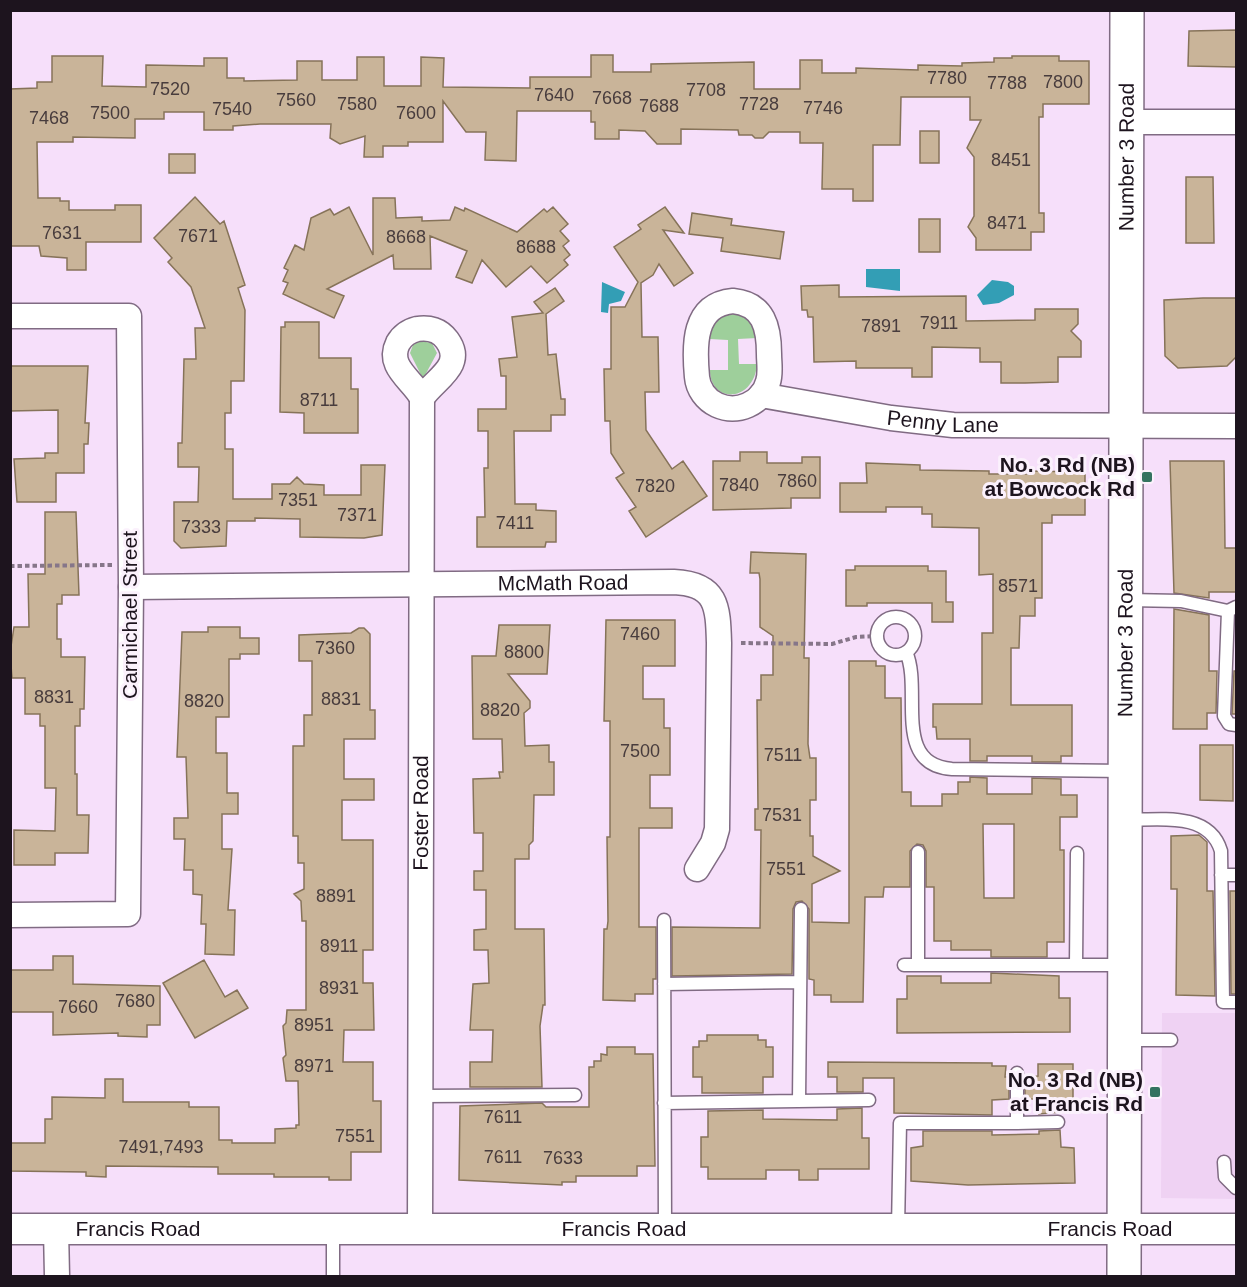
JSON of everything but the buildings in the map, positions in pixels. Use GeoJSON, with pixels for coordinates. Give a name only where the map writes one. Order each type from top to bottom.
{"type":"FeatureCollection","features":[{"type":"Feature","properties":{"kind":"main road","name":"Number 3 Road"},"geometry":{"type":"LineString","coordinates":[[1124,1276],[1127,10]]}},
{"type":"Feature","properties":{"kind":"street"},"geometry":{"type":"LineString","coordinates":[[1126,122],[1236,122]]}},
{"type":"Feature","properties":{"kind":"street","name":"Carmichael Street"},"geometry":{"type":"LineString","coordinates":[[10,316],[129,316],[131,576],[128,914],[10,915]]}},
{"type":"Feature","properties":{"kind":"street","name":"Penny Lane"},"geometry":{"type":"LineString","coordinates":[[761,395],[891,418],[953,425],[1236,426]]}},
{"type":"Feature","properties":{"kind":"street","name":"Foster Road"},"geometry":{"type":"LineString","coordinates":[[420,1229],[422,398]]}},
{"type":"Feature","properties":{"kind":"street","name":"McMath Road"},"geometry":{"type":"LineString","coordinates":[[131,576],[421,586],[688,583],[702,589],[714,600],[718,612],[717,829],[713,843],[697,869]]}},
{"type":"Feature","properties":{"kind":"street","name":"Francis Road"},"geometry":{"type":"LineString","coordinates":[[10,1229],[1236,1229]]}},
{"type":"Feature","properties":{"kind":"street"},"geometry":{"type":"LineString","coordinates":[[56,1229],[57,1276]]}},
{"type":"Feature","properties":{"kind":"lane"},"geometry":{"type":"LineString","coordinates":[[1124,600],[1181,601],[1232,609],[1224,716],[1229,724],[1236,725]]}},
{"type":"Feature","properties":{"kind":"lane"},"geometry":{"type":"LineString","coordinates":[[898,617],[907,620],[913,627],[915,636],[912,646],[906,652],[897,655],[886,653],[878,645],[876,636],[879,625],[886,619],[898,617]]}},
{"type":"Feature","properties":{"kind":"lane"},"geometry":{"type":"LineString","coordinates":[[906,652],[912,674],[913,738],[921,753],[933,765],[952,769],[1125,771]]}},
{"type":"Feature","properties":{"kind":"lane"},"geometry":{"type":"LineString","coordinates":[[1125,820],[1185,820],[1209,829],[1217,838],[1221,851],[1223,1002],[1236,1002]]}},
{"type":"Feature","properties":{"kind":"lane"},"geometry":{"type":"LineString","coordinates":[[918,852],[918,965]]}},
{"type":"Feature","properties":{"kind":"lane"},"geometry":{"type":"LineString","coordinates":[[1076,965],[1077,853]]}},
{"type":"Feature","properties":{"kind":"lane"},"geometry":{"type":"LineString","coordinates":[[1221,874],[1236,875]]}},
{"type":"Feature","properties":{"kind":"lane"},"geometry":{"type":"LineString","coordinates":[[799,1101],[801,909]]}},
{"type":"Feature","properties":{"kind":"lane"},"geometry":{"type":"LineString","coordinates":[[664,920],[665,1229]]}},
{"type":"Feature","properties":{"kind":"lane"},"geometry":{"type":"LineString","coordinates":[[904,965],[1126,965]]}},
{"type":"Feature","properties":{"kind":"lane"},"geometry":{"type":"LineString","coordinates":[[664,984],[801,982]]}},
{"type":"Feature","properties":{"kind":"lane"},"geometry":{"type":"LineString","coordinates":[[1125,1040],[1171,1040]]}},
{"type":"Feature","properties":{"kind":"lane"},"geometry":{"type":"LineString","coordinates":[[1017,1073],[1017,1123]]}},
{"type":"Feature","properties":{"kind":"lane"},"geometry":{"type":"LineString","coordinates":[[420,1096],[575,1095]]}},
{"type":"Feature","properties":{"kind":"lane"},"geometry":{"type":"LineString","coordinates":[[664,1103],[869,1100]]}},
{"type":"Feature","properties":{"kind":"lane"},"geometry":{"type":"LineString","coordinates":[[898,1228],[900,1123],[1058,1122]]}},
{"type":"Feature","properties":{"kind":"lane"},"geometry":{"type":"LineString","coordinates":[[1224,1162],[1225,1177],[1236,1188]]}},
{"type":"Feature","properties":{"kind":"lane"},"geometry":{"type":"LineString","coordinates":[[333,1229],[333,1276]]}},
{"type":"Feature","properties":{"kind":"path"},"geometry":{"type":"LineString","coordinates":[[10,566],[131,576]]}},
{"type":"Feature","properties":{"kind":"path"},"geometry":{"type":"LineString","coordinates":[[719,643],[832,644],[876,636]]}},
{"type":"Feature","properties":{"kind":"shaded area"},"geometry":{"type":"Polygon","coordinates":[[[1162,1013],[1236,1013],[1236,1199],[1161,1198],[1162,1013]]]}},
{"type":"Feature","properties":{"kind":"green space"},"geometry":{"type":"Polygon","coordinates":[[[733,314],[743,316],[750,322],[757,338],[738,339],[739,364],[757,364],[754,377],[748,386],[741,392],[732,394],[717,389],[712,381],[710,370],[728,370],[728,340],[710,339],[711,329],[715,322],[733,314]]]}},
{"type":"Feature","properties":{"kind":"green space"},"geometry":{"type":"Polygon","coordinates":[[[420,341],[432,343],[437,353],[423,379],[410,353],[413,345],[420,341]]]}},
{"type":"Feature","properties":{"kind":"water"},"geometry":{"type":"Polygon","coordinates":[[[866,269],[900,269],[900,291],[866,287],[866,269]]]}},
{"type":"Feature","properties":{"kind":"water"},"geometry":{"type":"Polygon","coordinates":[[[992,280],[1008,282],[1014,286],[1014,295],[999,303],[983,305],[977,295],[992,280]]]}},
{"type":"Feature","properties":{"kind":"water"},"geometry":{"type":"Polygon","coordinates":[[[602,282],[625,292],[621,301],[609,304],[608,313],[601,312],[602,282]]]}},
{"type":"Feature","properties":{"kind":"place","name":"No. 3 Rd (NB) at Bowcock Rd"},"geometry":{"type":"Point","coordinates":[1147,477]}},
{"type":"Feature","properties":{"kind":"place","name":"No. 3 Rd (NB) at Francis Rd"},"geometry":{"type":"Point","coordinates":[1155,1092]}}]}
